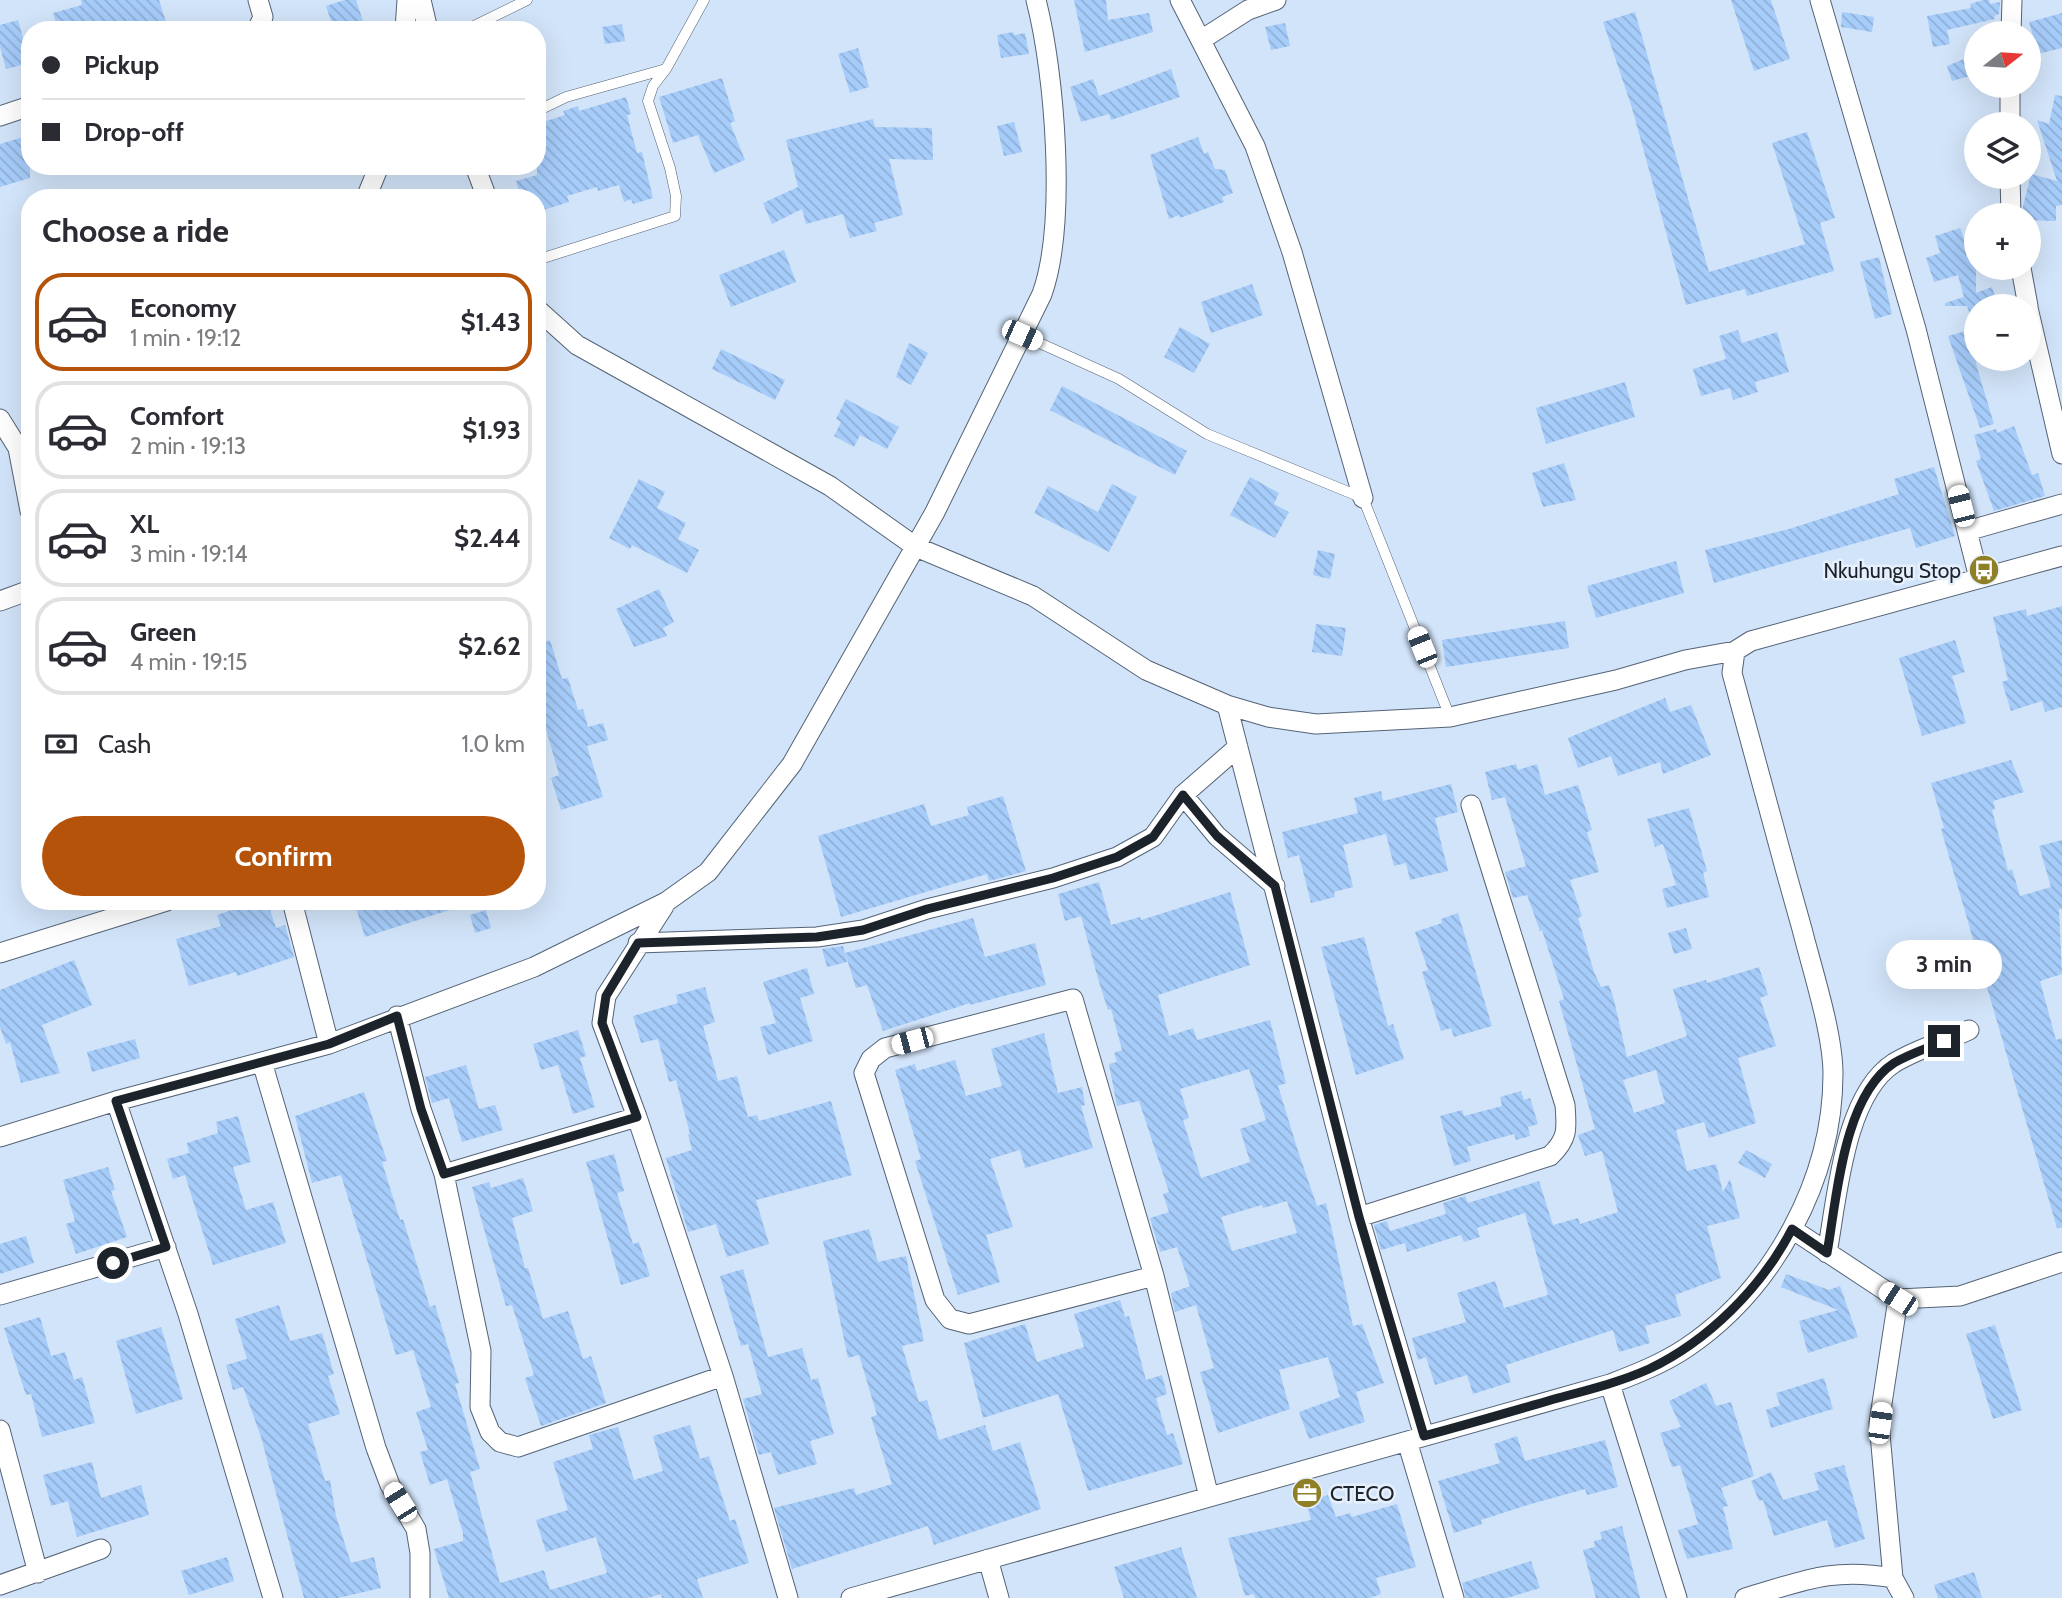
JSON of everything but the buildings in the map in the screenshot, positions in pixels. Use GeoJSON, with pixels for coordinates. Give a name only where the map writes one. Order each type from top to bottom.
{"type":"FeatureCollection","features":[{"type":"Feature","properties":{"kind":"street"},"geometry":{"type":"LineString","coordinates":[[258,0],[263,17],[261,21]]}},
{"type":"Feature","properties":{"kind":"street"},"geometry":{"type":"LineString","coordinates":[[406,21],[407,0]]}},
{"type":"Feature","properties":{"kind":"street"},"geometry":{"type":"LineString","coordinates":[[421,0],[426,21]]}},
{"type":"Feature","properties":{"kind":"street"},"geometry":{"type":"LineString","coordinates":[[0,1137],[116,1101],[329,1044],[397,1016],[534,967],[666,902],[708,872],[792,764],[916,547],[1022,335],[1051,270],[1055,238],[1052,97],[1036,0]]}},
{"type":"Feature","properties":{"kind":"street"},"geometry":{"type":"LineString","coordinates":[[1180,0],[1255,146],[1292,251],[1363,498]]}},
{"type":"Feature","properties":{"kind":"street"},"geometry":{"type":"LineString","coordinates":[[1201,40],[1248,9],[1276,0]]}},
{"type":"Feature","properties":{"kind":"street"},"geometry":{"type":"LineString","coordinates":[[1820,0],[1916,329],[1979,578]]}},
{"type":"Feature","properties":{"kind":"street"},"geometry":{"type":"LineString","coordinates":[[2011,21],[2012,0]]}},
{"type":"Feature","properties":{"kind":"street"},"geometry":{"type":"LineString","coordinates":[[0,116],[21,109]]}},
{"type":"Feature","properties":{"kind":"street"},"geometry":{"type":"LineString","coordinates":[[546,317],[578,345],[830,486],[916,547],[1033,596],[1146,670],[1227,705],[1268,717],[1316,724],[1450,717],[1616,680],[1685,660],[1735,651],[1751,641],[2062,555]]}},
{"type":"Feature","properties":{"kind":"street"},"geometry":{"type":"LineString","coordinates":[[2041,363],[2062,454]]}},
{"type":"Feature","properties":{"kind":"street"},"geometry":{"type":"LineString","coordinates":[[0,419],[21,449]]}},
{"type":"Feature","properties":{"kind":"street"},"geometry":{"type":"LineString","coordinates":[[1968,531],[2062,504]]}},
{"type":"Feature","properties":{"kind":"street"},"geometry":{"type":"LineString","coordinates":[[0,601],[21,593]]}},
{"type":"Feature","properties":{"kind":"street"},"geometry":{"type":"LineString","coordinates":[[851,1598],[1609,1384],[1648,1369],[1687,1347],[1724,1316],[1783,1247],[1811,1192],[1826,1134],[1833,1073],[1820,996],[1732,673],[1735,651]]}},
{"type":"Feature","properties":{"kind":"street"},"geometry":{"type":"LineString","coordinates":[[1227,705],[1454,1598]]}},
{"type":"Feature","properties":{"kind":"street"},"geometry":{"type":"LineString","coordinates":[[638,943],[817,937],[863,930],[927,909],[1053,878],[1117,857],[1153,837],[1183,795],[1238,747]]}},
{"type":"Feature","properties":{"kind":"street"},"geometry":{"type":"LineString","coordinates":[[1183,795],[1217,836],[1275,886]]}},
{"type":"Feature","properties":{"kind":"street"},"geometry":{"type":"LineString","coordinates":[[1359,1217],[1550,1156],[1563,1143],[1567,1123],[1564,1105],[1471,805]]}},
{"type":"Feature","properties":{"kind":"street"},"geometry":{"type":"LineString","coordinates":[[666,902],[606,996],[602,1023],[637,1117],[723,1376],[788,1598]]}},
{"type":"Feature","properties":{"kind":"street"},"geometry":{"type":"LineString","coordinates":[[0,953],[138,910]]}},
{"type":"Feature","properties":{"kind":"street"},"geometry":{"type":"LineString","coordinates":[[294,910],[329,1044]]}},
{"type":"Feature","properties":{"kind":"street"},"geometry":{"type":"LineString","coordinates":[[1154,1276],[969,1324],[950,1319],[935,1300],[864,1073],[871,1059],[885,1048],[1073,999],[1154,1276],[1209,1497]]}},
{"type":"Feature","properties":{"kind":"street"},"geometry":{"type":"LineString","coordinates":[[397,1016],[421,1109],[444,1174],[481,1351],[480,1406],[491,1432],[500,1442],[518,1447],[542,1440],[723,1376]]}},
{"type":"Feature","properties":{"kind":"street"},"geometry":{"type":"LineString","coordinates":[[1827,1253],[1853,1124],[1873,1083],[1894,1064],[1969,1030]]}},
{"type":"Feature","properties":{"kind":"street"},"geometry":{"type":"LineString","coordinates":[[262,1062],[376,1448],[390,1485],[416,1529],[420,1553],[420,1598]]}},
{"type":"Feature","properties":{"kind":"street"},"geometry":{"type":"LineString","coordinates":[[116,1101],[166,1247],[273,1598]]}},
{"type":"Feature","properties":{"kind":"street"},"geometry":{"type":"LineString","coordinates":[[444,1174],[637,1117]]}},
{"type":"Feature","properties":{"kind":"street"},"geometry":{"type":"LineString","coordinates":[[1792,1229],[1898,1299],[1960,1296],[2062,1262]]}},
{"type":"Feature","properties":{"kind":"street"},"geometry":{"type":"LineString","coordinates":[[0,1295],[166,1247]]}},
{"type":"Feature","properties":{"kind":"street"},"geometry":{"type":"LineString","coordinates":[[1898,1299],[1880,1423],[1893,1578],[1904,1598]]}},
{"type":"Feature","properties":{"kind":"street"},"geometry":{"type":"LineString","coordinates":[[1609,1384],[1677,1598]]}},
{"type":"Feature","properties":{"kind":"street"},"geometry":{"type":"LineString","coordinates":[[0,1430],[38,1573]]}},
{"type":"Feature","properties":{"kind":"street"},"geometry":{"type":"LineString","coordinates":[[0,1585],[101,1549]]}},
{"type":"Feature","properties":{"kind":"street"},"geometry":{"type":"LineString","coordinates":[[988,1559],[999,1598]]}},
{"type":"Feature","properties":{"kind":"street"},"geometry":{"type":"LineString","coordinates":[[1745,1598],[1821,1575],[1859,1572],[1893,1578]]}},
{"type":"Feature","properties":{"kind":"lane"},"geometry":{"type":"LineString","coordinates":[[484,21],[527,0]]}},
{"type":"Feature","properties":{"kind":"lane"},"geometry":{"type":"LineString","coordinates":[[546,257],[675,216],[676,196],[648,102],[653,86],[666,69],[704,0]]}},
{"type":"Feature","properties":{"kind":"lane"},"geometry":{"type":"LineString","coordinates":[[546,106],[566,96],[666,69]]}},
{"type":"Feature","properties":{"kind":"lane"},"geometry":{"type":"LineString","coordinates":[[1022,335],[1119,379],[1207,434],[1363,498],[1450,717]]}},
{"type":"Feature","properties":{"kind":"place","name":"Nkuhungu Stop"},"geometry":{"type":"Point","coordinates":[1984,570]}},
{"type":"Feature","properties":{"kind":"place","name":"CTECO"},"geometry":{"type":"Point","coordinates":[1307,1493]}},
{"type":"Feature","properties":{"kind":"route"},"geometry":{"type":"LineString","coordinates":[[113,1263],[166,1247],[116,1101],[329,1044],[397,1016],[421,1109],[444,1174],[637,1117],[602,1023],[606,996],[638,943],[817,937],[863,930],[927,909],[1053,878],[1139,848],[1153,837],[1183,795],[1217,836],[1275,886],[1359,1217],[1424,1436],[1609,1384],[1668,1358],[1687,1347],[1734,1308],[1783,1247],[1792,1229],[1827,1253],[1853,1124],[1864,1098],[1873,1083],[1894,1064],[1944,1041]]}}]}
